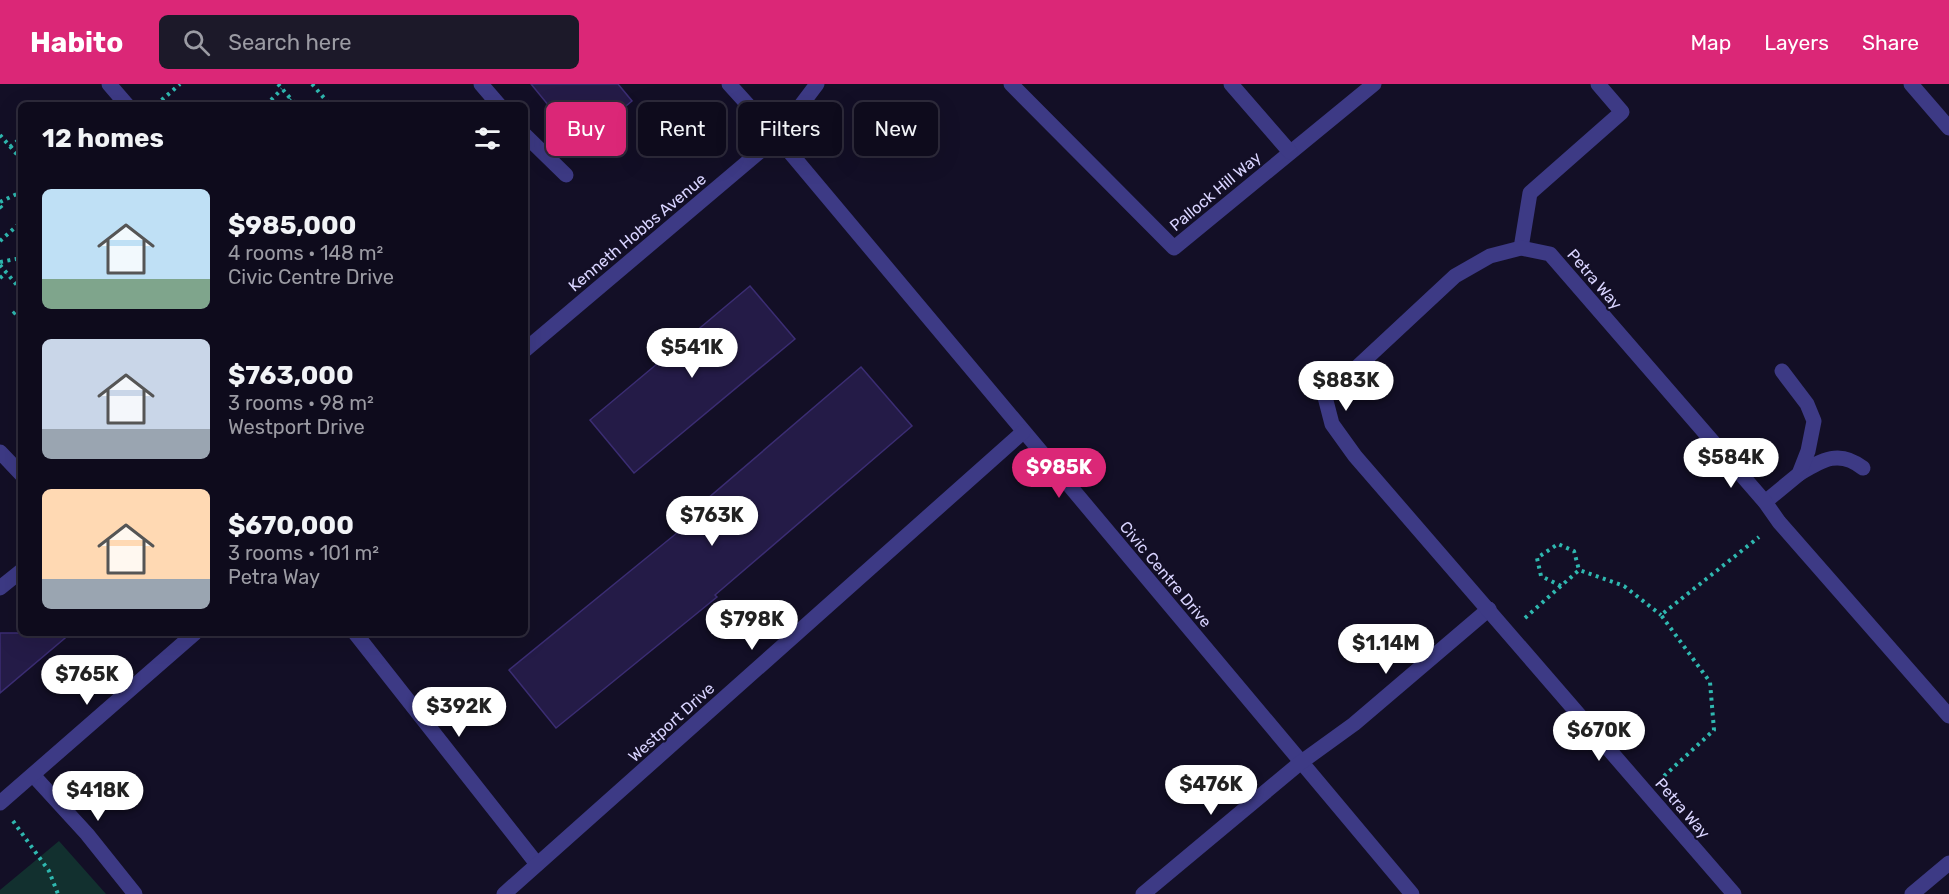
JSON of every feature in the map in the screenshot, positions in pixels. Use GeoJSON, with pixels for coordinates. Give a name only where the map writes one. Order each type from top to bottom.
{"type":"FeatureCollection","features":[{"type":"Feature","properties":{"kind":"street"},"geometry":{"type":"LineString","coordinates":[[109,84],[124,102]]}},
{"type":"Feature","properties":{"kind":"street"},"geometry":{"type":"LineString","coordinates":[[481,84],[496,102]]}},
{"type":"Feature","properties":{"kind":"street","name":"Civic Centre Drive"},"geometry":{"type":"LineString","coordinates":[[729,84],[745,102]]}},
{"type":"Feature","properties":{"kind":"street","name":"Kenneth Hobbs Avenue"},"geometry":{"type":"LineString","coordinates":[[803,102],[816,84]]}},
{"type":"Feature","properties":{"kind":"street","name":"Pallock Hill Way"},"geometry":{"type":"LineString","coordinates":[[1011,84],[1174,248],[1374,84]]}},
{"type":"Feature","properties":{"kind":"street"},"geometry":{"type":"LineString","coordinates":[[1231,84],[1290,152]]}},
{"type":"Feature","properties":{"kind":"street"},"geometry":{"type":"LineString","coordinates":[[1521,248],[1530,193],[1622,112],[1598,84]]}},
{"type":"Feature","properties":{"kind":"street"},"geometry":{"type":"LineString","coordinates":[[1911,84],[1949,128]]}},
{"type":"Feature","properties":{"kind":"street"},"geometry":{"type":"LineString","coordinates":[[528,138],[566,175]]}},
{"type":"Feature","properties":{"kind":"street","name":"Kenneth Hobbs Avenue"},"geometry":{"type":"LineString","coordinates":[[528,347],[755,156]]}},
{"type":"Feature","properties":{"kind":"street","name":"Civic Centre Drive"},"geometry":{"type":"LineString","coordinates":[[793,156],[1412,894]]}},
{"type":"Feature","properties":{"kind":"street","name":"Petra Way"},"geometry":{"type":"LineString","coordinates":[[1734,894],[1355,456],[1332,424],[1325,397],[1455,276],[1490,256],[1521,248],[1550,254],[1765,502],[1779,522],[1949,716]]}},
{"type":"Feature","properties":{"kind":"street"},"geometry":{"type":"LineString","coordinates":[[1782,371],[1807,404],[1814,421],[1808,451],[1799,474]]}},
{"type":"Feature","properties":{"kind":"street","name":"Westport Drive"},"geometry":{"type":"LineString","coordinates":[[504,894],[1023,432]]}},
{"type":"Feature","properties":{"kind":"street"},"geometry":{"type":"LineString","coordinates":[[0,452],[18,471]]}},
{"type":"Feature","properties":{"kind":"street"},"geometry":{"type":"LineString","coordinates":[[1765,502],[1799,474],[1824,458],[1851,458],[1863,468]]}},
{"type":"Feature","properties":{"kind":"street"},"geometry":{"type":"LineString","coordinates":[[0,588],[18,573]]}},
{"type":"Feature","properties":{"kind":"street"},"geometry":{"type":"LineString","coordinates":[[1143,894],[1300,763],[1354,724],[1489,609]]}},
{"type":"Feature","properties":{"kind":"street"},"geometry":{"type":"LineString","coordinates":[[0,803],[192,636]]}},
{"type":"Feature","properties":{"kind":"street"},"geometry":{"type":"LineString","coordinates":[[357,636],[537,864]]}},
{"type":"Feature","properties":{"kind":"street"},"geometry":{"type":"LineString","coordinates":[[33,775],[87,834],[135,894]]}},
{"type":"Feature","properties":{"kind":"street"},"geometry":{"type":"LineString","coordinates":[[1912,894],[1949,863]]}},
{"type":"Feature","properties":{"kind":"path"},"geometry":{"type":"LineString","coordinates":[[159,102],[180,84]]}},
{"type":"Feature","properties":{"kind":"path"},"geometry":{"type":"LineString","coordinates":[[278,84],[294,102]]}},
{"type":"Feature","properties":{"kind":"path"},"geometry":{"type":"LineString","coordinates":[[312,84],[327,102]]}},
{"type":"Feature","properties":{"kind":"path"},"geometry":{"type":"LineString","coordinates":[[271,100],[282,89]]}},
{"type":"Feature","properties":{"kind":"path"},"geometry":{"type":"LineString","coordinates":[[288,102],[291,99]]}},
{"type":"Feature","properties":{"kind":"path"},"geometry":{"type":"LineString","coordinates":[[0,135],[18,156]]}},
{"type":"Feature","properties":{"kind":"path"},"geometry":{"type":"LineString","coordinates":[[10,147],[18,140]]}},
{"type":"Feature","properties":{"kind":"path"},"geometry":{"type":"LineString","coordinates":[[4,211],[0,204],[18,194]]}},
{"type":"Feature","properties":{"kind":"path"},"geometry":{"type":"LineString","coordinates":[[0,241],[18,225]]}},
{"type":"Feature","properties":{"kind":"path"},"geometry":{"type":"LineString","coordinates":[[18,259],[0,264],[18,287]]}},
{"type":"Feature","properties":{"kind":"path"},"geometry":{"type":"LineString","coordinates":[[0,278],[6,273]]}},
{"type":"Feature","properties":{"kind":"path"},"geometry":{"type":"LineString","coordinates":[[13,314],[18,310]]}},
{"type":"Feature","properties":{"kind":"path"},"geometry":{"type":"LineString","coordinates":[[1660,615],[1779,522]]}},
{"type":"Feature","properties":{"kind":"path"},"geometry":{"type":"LineString","coordinates":[[1562,586],[1540,576],[1536,558],[1558,544],[1574,551],[1579,570]]}},
{"type":"Feature","properties":{"kind":"path"},"geometry":{"type":"LineString","coordinates":[[1579,570],[1624,586],[1660,615],[1710,682],[1714,730],[1647,792]]}},
{"type":"Feature","properties":{"kind":"path"},"geometry":{"type":"LineString","coordinates":[[1508,632],[1579,570]]}},
{"type":"Feature","properties":{"kind":"path"},"geometry":{"type":"LineString","coordinates":[[0,803],[49,871],[58,894]]}},
{"type":"Feature","properties":{"kind":"green space"},"geometry":{"type":"Polygon","coordinates":[[[59,841],[106,894],[0,894],[0,890],[59,841]]]}},
{"type":"Feature","properties":{"kind":"building"},"geometry":{"type":"Polygon","coordinates":[[[531,84],[618,84],[632,101],[626,106],[626,102],[546,102],[531,84]]]}},
{"type":"Feature","properties":{"kind":"building"},"geometry":{"type":"Polygon","coordinates":[[[750,286],[795,339],[634,473],[590,420],[750,286]]]}},
{"type":"Feature","properties":{"kind":"building"},"geometry":{"type":"Polygon","coordinates":[[[861,367],[912,426],[715,595],[717,597],[556,728],[509,670],[683,528],[679,523],[861,367]]]}},
{"type":"Feature","properties":{"kind":"building"},"geometry":{"type":"Polygon","coordinates":[[[0,633],[18,633],[18,636],[67,636],[0,693],[0,633]]]}}]}
